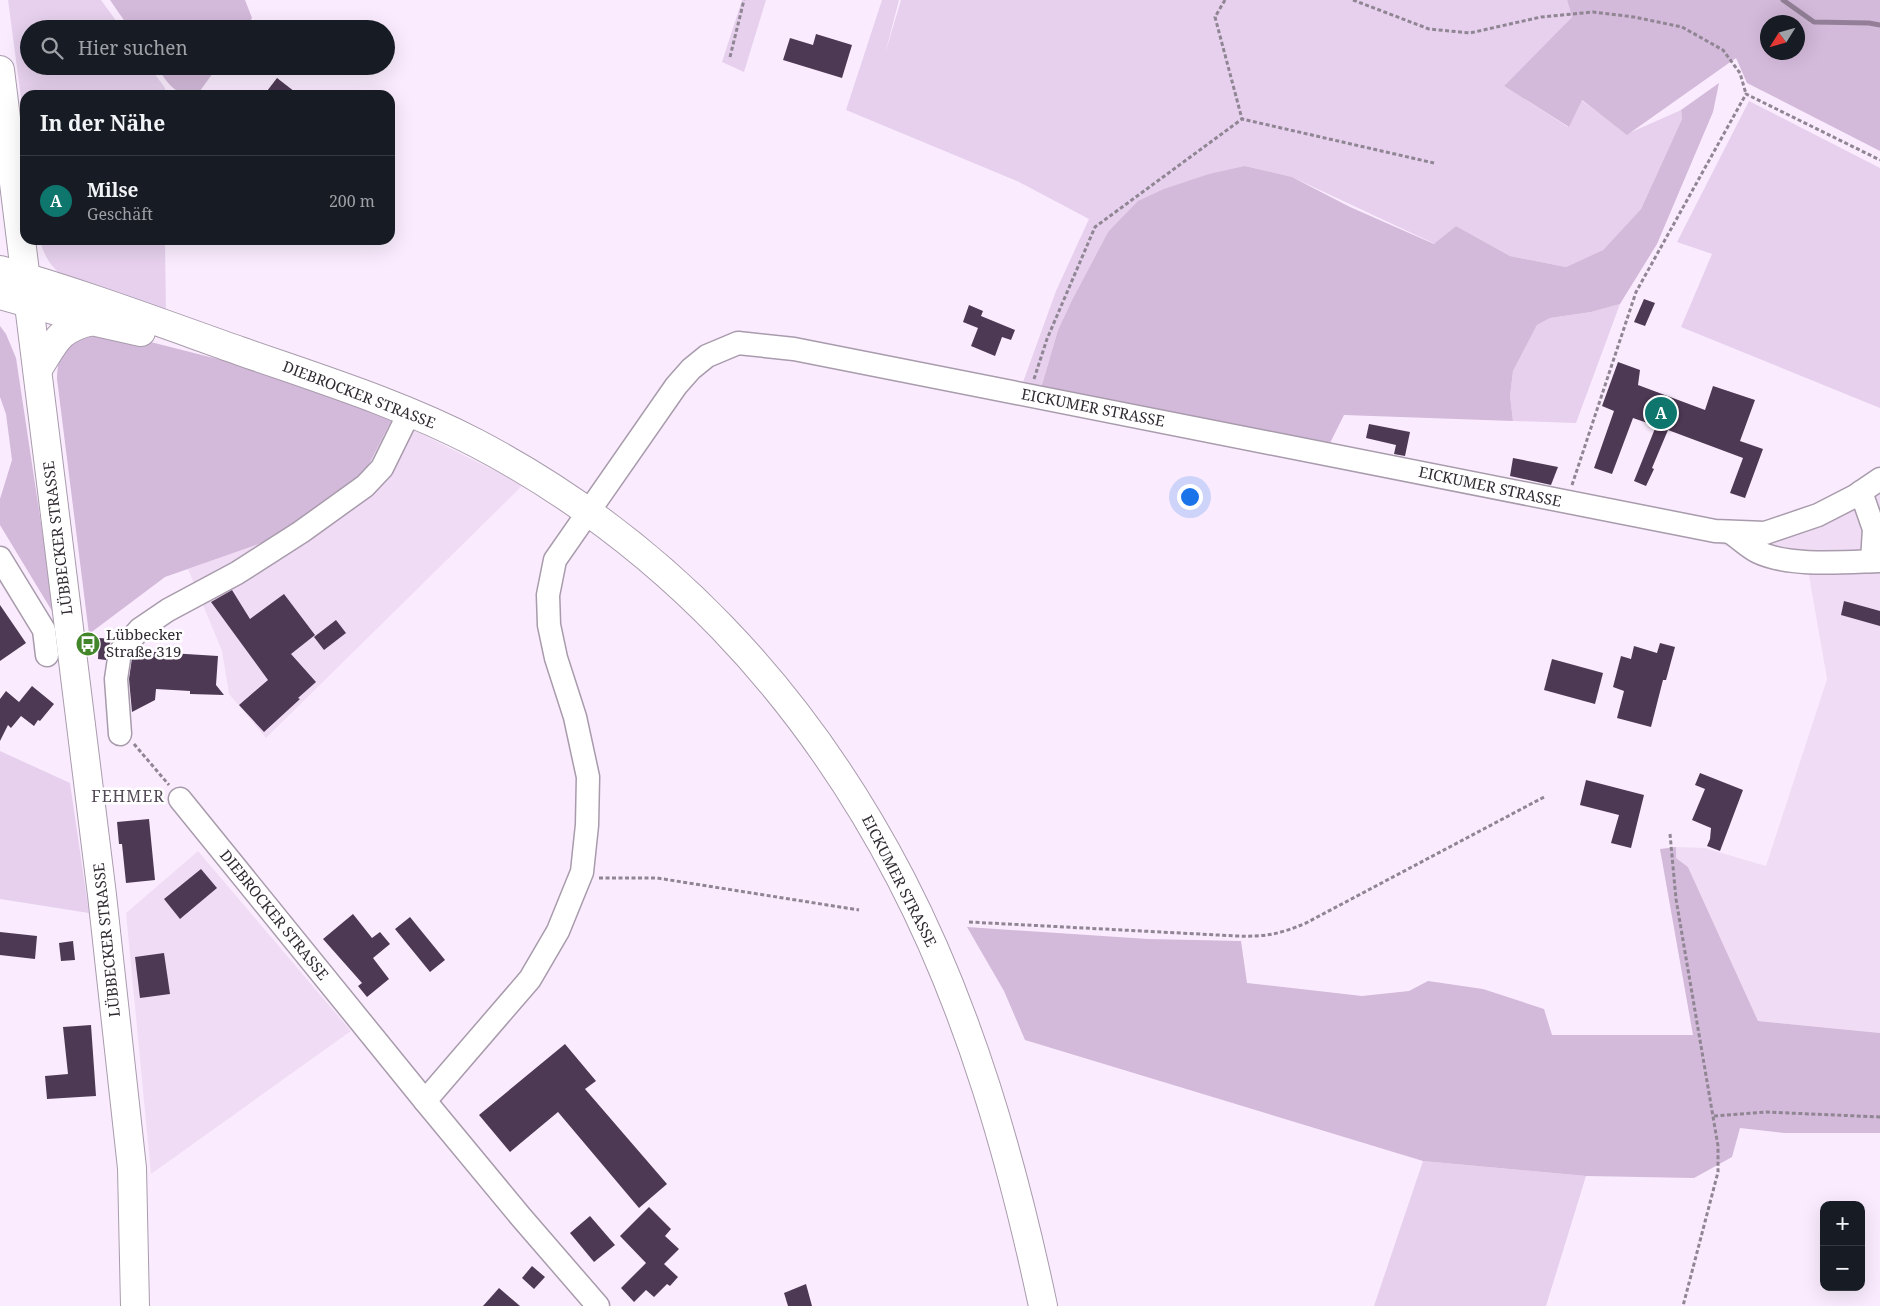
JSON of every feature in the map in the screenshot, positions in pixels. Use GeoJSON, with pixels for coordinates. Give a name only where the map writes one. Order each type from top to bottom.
{"type":"FeatureCollection","features":[{"type":"Feature","properties":{"kind":"main road","name":"LÜBBECKER STRASSE"},"geometry":{"type":"LineString","coordinates":[[0,70],[20,231]]}},
{"type":"Feature","properties":{"kind":"main road"},"geometry":{"type":"LineString","coordinates":[[0,225],[15,192]]}},
{"type":"Feature","properties":{"kind":"main road","name":"LÜBBECKER STRASSE"},"geometry":{"type":"LineString","coordinates":[[22,245],[102,895],[132,1168],[135,1306]]}},
{"type":"Feature","properties":{"kind":"main road","name":"DIEBROCKER STRASSE"},"geometry":{"type":"LineString","coordinates":[[0,270],[270,361],[410,412],[485,448],[527,472],[619,534]]}},
{"type":"Feature","properties":{"kind":"main road","name":"DIEBROCKER STRASSE"},"geometry":{"type":"LineString","coordinates":[[0,295],[92,321],[270,361]]}},
{"type":"Feature","properties":{"kind":"main road"},"geometry":{"type":"LineString","coordinates":[[38,369],[56,340],[65,331],[79,324],[92,321]]}},
{"type":"Feature","properties":{"kind":"main road","name":"EICKUMER STRASSE"},"geometry":{"type":"LineString","coordinates":[[619,534],[696,600],[736,640],[776,686],[811,731],[859,804],[902,880],[938,959],[971,1043],[1021,1210],[1043,1306]]}},
{"type":"Feature","properties":{"kind":"street","name":"EICKUMER STRASSE"},"geometry":{"type":"LineString","coordinates":[[588,512],[676,386],[691,369],[707,356],[738,343],[794,349],[1319,452],[1599,510],[1715,531],[1765,533],[1818,515],[1861,492],[1880,479]]}},
{"type":"Feature","properties":{"kind":"street"},"geometry":{"type":"LineString","coordinates":[[120,734],[116,679],[120,652],[140,629],[168,610],[237,573],[301,532],[365,486],[382,468],[410,412]]}},
{"type":"Feature","properties":{"kind":"street"},"geometry":{"type":"LineString","coordinates":[[1730,532],[1758,552],[1784,559],[1829,562],[1876,561],[1874,529],[1861,492]]}},
{"type":"Feature","properties":{"kind":"street"},"geometry":{"type":"LineString","coordinates":[[430,1094],[530,979],[558,931],[582,867],[587,824],[588,777],[575,717],[556,658],[549,625],[548,595],[555,560],[588,512]]}},
{"type":"Feature","properties":{"kind":"street"},"geometry":{"type":"LineString","coordinates":[[0,558],[44,630],[47,655]]}},
{"type":"Feature","properties":{"kind":"street","name":"DIEBROCKER STRASSE"},"geometry":{"type":"LineString","coordinates":[[180,799],[430,1094],[591,1298]]}},
{"type":"Feature","properties":{"kind":"path"},"geometry":{"type":"LineString","coordinates":[[730,57],[744,0]]}},
{"type":"Feature","properties":{"kind":"path"},"geometry":{"type":"LineString","coordinates":[[1226,0],[1215,17],[1242,119]]}},
{"type":"Feature","properties":{"kind":"path"},"geometry":{"type":"LineString","coordinates":[[1353,0],[1429,28],[1470,33],[1541,17],[1593,12],[1634,17],[1682,27],[1723,50],[1740,72],[1746,94],[1636,292],[1566,502]]}},
{"type":"Feature","properties":{"kind":"path"},"geometry":{"type":"LineString","coordinates":[[1746,94],[1880,160]]}},
{"type":"Feature","properties":{"kind":"path"},"geometry":{"type":"LineString","coordinates":[[1028,396],[1047,338],[1095,227],[1242,119],[1434,163]]}},
{"type":"Feature","properties":{"kind":"path"},"geometry":{"type":"LineString","coordinates":[[120,734],[135,744],[180,799]]}},
{"type":"Feature","properties":{"kind":"path"},"geometry":{"type":"LineString","coordinates":[[969,922],[1258,937],[1276,934],[1306,923],[1546,796]]}},
{"type":"Feature","properties":{"kind":"path"},"geometry":{"type":"LineString","coordinates":[[1670,834],[1682,938],[1718,1146],[1718,1172],[1683,1306]]}},
{"type":"Feature","properties":{"kind":"path"},"geometry":{"type":"LineString","coordinates":[[582,867],[598,878],[658,878],[859,910]]}},
{"type":"Feature","properties":{"kind":"path"},"geometry":{"type":"LineString","coordinates":[[1714,1116],[1766,1112],[1880,1117]]}},
{"type":"Feature","properties":{"kind":"shaded area"},"geometry":{"type":"Polygon","coordinates":[[[8,0],[101,0],[115,20],[20,20],[20,75],[156,75],[165,88],[165,90],[20,90],[8,0]]]}},
{"type":"Feature","properties":{"kind":"shaded area"},"geometry":{"type":"Polygon","coordinates":[[[110,0],[245,0],[252,18],[251,20],[124,20],[110,0]]]}},
{"type":"Feature","properties":{"kind":"shaded area"},"geometry":{"type":"Polygon","coordinates":[[[742,0],[766,0],[744,72],[722,62],[742,0]]]}},
{"type":"Feature","properties":{"kind":"shaded area"},"geometry":{"type":"Polygon","coordinates":[[[882,0],[899,0],[885,54],[901,0],[1567,0],[1572,17],[1504,86],[1568,127],[1581,100],[1627,134],[1681,110],[1682,119],[1641,209],[1603,250],[1566,267],[1510,256],[1456,226],[1435,244],[1292,177],[1245,166],[1108,232],[1058,330],[1041,388],[1022,385],[1056,291],[1089,219],[1019,182],[846,110],[882,0]]]}},
{"type":"Feature","properties":{"kind":"shaded area"},"geometry":{"type":"Polygon","coordinates":[[[1567,0],[1880,0],[1880,151],[1747,83],[1736,58],[1627,135],[1582,100],[1569,127],[1504,86],[1572,17],[1567,0]]]}},
{"type":"Feature","properties":{"kind":"shaded area"},"geometry":{"type":"Polygon","coordinates":[[[162,75],[211,75],[201,90],[176,90],[162,75]]]}},
{"type":"Feature","properties":{"kind":"shaded area"},"geometry":{"type":"Polygon","coordinates":[[[1719,83],[1713,112],[1657,244],[1620,304],[1591,312],[1550,318],[1537,325],[1513,371],[1510,396],[1513,421],[1344,415],[1329,445],[1041,388],[1058,330],[1108,232],[1138,201],[1164,189],[1209,174],[1245,166],[1292,177],[1350,207],[1434,244],[1456,226],[1510,256],[1566,267],[1603,250],[1641,209],[1682,119],[1681,110],[1719,83]]]}},
{"type":"Feature","properties":{"kind":"shaded area"},"geometry":{"type":"Polygon","coordinates":[[[1749,101],[1880,168],[1880,408],[1681,327],[1712,254],[1677,242],[1749,101]]]}},
{"type":"Feature","properties":{"kind":"shaded area"},"geometry":{"type":"Polygon","coordinates":[[[41,245],[165,245],[166,316],[62,276],[54,268],[41,245]]]}},
{"type":"Feature","properties":{"kind":"shaded area"},"geometry":{"type":"Polygon","coordinates":[[[1620,304],[1576,423],[1513,421],[1510,396],[1513,371],[1537,325],[1550,318],[1591,312],[1620,304]]]}},
{"type":"Feature","properties":{"kind":"shaded area"},"geometry":{"type":"Polygon","coordinates":[[[0,326],[6,334],[16,358],[55,616],[0,525],[0,499],[12,460],[6,414],[0,397],[0,326]]]}},
{"type":"Feature","properties":{"kind":"shaded area"},"geometry":{"type":"Polygon","coordinates":[[[86,331],[127,336],[273,373],[392,419],[364,474],[276,538],[165,577],[89,634],[57,379],[63,350],[72,340],[86,331]]]}},
{"type":"Feature","properties":{"kind":"shaded area"},"geometry":{"type":"Polygon","coordinates":[[[392,419],[523,485],[266,738],[229,694],[222,651],[188,569],[276,538],[392,419]]]}},
{"type":"Feature","properties":{"kind":"shaded area"},"geometry":{"type":"Polygon","coordinates":[[[1880,491],[1880,1033],[1758,1021],[1688,867],[1676,858],[1676,847],[1705,848],[1766,866],[1827,679],[1808,570],[1716,543],[1880,491]]]}},
{"type":"Feature","properties":{"kind":"shaded area"},"geometry":{"type":"Polygon","coordinates":[[[0,751],[70,783],[89,913],[0,899],[0,751]]]}},
{"type":"Feature","properties":{"kind":"shaded area"},"geometry":{"type":"Polygon","coordinates":[[[1676,847],[1676,858],[1688,867],[1758,1021],[1880,1033],[1880,1133],[1784,1133],[1740,1128],[1732,1157],[1694,1178],[1586,1176],[1423,1161],[1025,1040],[1004,991],[967,927],[1148,939],[1241,941],[1247,983],[1362,996],[1409,991],[1428,981],[1483,989],[1544,1009],[1552,1035],[1693,1035],[1660,849],[1676,847]]]}},
{"type":"Feature","properties":{"kind":"shaded area"},"geometry":{"type":"Polygon","coordinates":[[[198,851],[351,1031],[151,1174],[126,913],[198,851]]]}},
{"type":"Feature","properties":{"kind":"shaded area"},"geometry":{"type":"Polygon","coordinates":[[[1423,1161],[1586,1176],[1546,1306],[1374,1306],[1423,1161]]]}},
{"type":"Feature","properties":{"kind":"building"},"geometry":{"type":"Polygon","coordinates":[[[816,34],[852,45],[842,78],[783,60],[790,38],[813,45],[816,34]]]}},
{"type":"Feature","properties":{"kind":"building"},"geometry":{"type":"Polygon","coordinates":[[[277,78],[293,90],[268,90],[277,78]]]}},
{"type":"Feature","properties":{"kind":"building"},"geometry":{"type":"Polygon","coordinates":[[[1644,299],[1655,303],[1645,326],[1634,322],[1644,299]]]}},
{"type":"Feature","properties":{"kind":"building"},"geometry":{"type":"Polygon","coordinates":[[[969,305],[983,311],[981,316],[1015,330],[1011,340],[1002,337],[995,356],[971,346],[978,328],[963,322],[969,305]]]}},
{"type":"Feature","properties":{"kind":"building"},"geometry":{"type":"Polygon","coordinates":[[[1618,362],[1640,370],[1638,385],[1705,410],[1713,386],[1755,400],[1740,441],[1763,449],[1745,498],[1730,493],[1743,458],[1668,430],[1646,486],[1634,481],[1656,426],[1633,418],[1612,474],[1594,468],[1614,411],[1602,406],[1618,362]]]}},
{"type":"Feature","properties":{"kind":"building"},"geometry":{"type":"Polygon","coordinates":[[[1369,424],[1410,432],[1405,456],[1394,454],[1396,445],[1366,438],[1369,424]]]}},
{"type":"Feature","properties":{"kind":"building"},"geometry":{"type":"Polygon","coordinates":[[[1513,458],[1558,467],[1551,485],[1510,476],[1513,458]]]}},
{"type":"Feature","properties":{"kind":"building"},"geometry":{"type":"Polygon","coordinates":[[[232,590],[250,619],[284,594],[315,635],[291,654],[316,682],[264,732],[239,705],[268,680],[211,602],[232,590]]]}},
{"type":"Feature","properties":{"kind":"building"},"geometry":{"type":"Polygon","coordinates":[[[1844,601],[1880,611],[1880,626],[1841,615],[1844,601]]]}},
{"type":"Feature","properties":{"kind":"building"},"geometry":{"type":"Polygon","coordinates":[[[0,605],[26,643],[0,661],[0,605]]]}},
{"type":"Feature","properties":{"kind":"building"},"geometry":{"type":"Polygon","coordinates":[[[336,620],[346,633],[324,650],[314,637],[336,620]]]}},
{"type":"Feature","properties":{"kind":"building"},"geometry":{"type":"Polygon","coordinates":[[[99,638],[112,639],[107,650],[106,660],[98,659],[99,638]]]}},
{"type":"Feature","properties":{"kind":"building"},"geometry":{"type":"Polygon","coordinates":[[[1660,643],[1675,647],[1666,680],[1663,680],[1651,727],[1617,718],[1624,691],[1613,687],[1621,656],[1631,659],[1634,646],[1657,653],[1660,643]]]}},
{"type":"Feature","properties":{"kind":"building"},"geometry":{"type":"Polygon","coordinates":[[[138,651],[218,656],[216,685],[224,695],[190,694],[190,691],[156,689],[155,700],[132,712],[129,679],[132,658],[138,651]]]}},
{"type":"Feature","properties":{"kind":"building"},"geometry":{"type":"Polygon","coordinates":[[[1552,659],[1603,673],[1595,704],[1544,690],[1552,659]]]}},
{"type":"Feature","properties":{"kind":"building"},"geometry":{"type":"Polygon","coordinates":[[[32,686],[54,704],[34,726],[21,716],[11,728],[8,725],[0,741],[0,699],[6,691],[19,702],[32,686]]]}},
{"type":"Feature","properties":{"kind":"building"},"geometry":{"type":"Polygon","coordinates":[[[1700,773],[1743,790],[1720,851],[1707,846],[1711,828],[1692,820],[1705,789],[1695,785],[1700,773]]]}},
{"type":"Feature","properties":{"kind":"building"},"geometry":{"type":"Polygon","coordinates":[[[1586,780],[1644,795],[1631,848],[1611,843],[1619,815],[1580,805],[1586,780]]]}},
{"type":"Feature","properties":{"kind":"building"},"geometry":{"type":"Polygon","coordinates":[[[149,819],[155,880],[126,883],[122,844],[119,844],[117,822],[149,819]]]}},
{"type":"Feature","properties":{"kind":"building"},"geometry":{"type":"Polygon","coordinates":[[[201,869],[217,888],[180,919],[164,899],[201,869]]]}},
{"type":"Feature","properties":{"kind":"building"},"geometry":{"type":"Polygon","coordinates":[[[353,914],[372,938],[380,932],[390,944],[373,958],[389,979],[367,997],[358,986],[362,983],[323,939],[353,914]]]}},
{"type":"Feature","properties":{"kind":"building"},"geometry":{"type":"Polygon","coordinates":[[[410,917],[445,960],[430,972],[395,929],[410,917]]]}},
{"type":"Feature","properties":{"kind":"building"},"geometry":{"type":"Polygon","coordinates":[[[0,932],[37,936],[35,959],[0,955],[0,932]]]}},
{"type":"Feature","properties":{"kind":"building"},"geometry":{"type":"Polygon","coordinates":[[[73,941],[75,960],[61,961],[59,943],[73,941]]]}},
{"type":"Feature","properties":{"kind":"building"},"geometry":{"type":"Polygon","coordinates":[[[164,953],[170,994],[140,998],[135,957],[164,953]]]}},
{"type":"Feature","properties":{"kind":"building"},"geometry":{"type":"Polygon","coordinates":[[[91,1025],[96,1096],[47,1099],[45,1076],[68,1074],[63,1027],[91,1025]]]}},
{"type":"Feature","properties":{"kind":"building"},"geometry":{"type":"Polygon","coordinates":[[[565,1044],[596,1081],[585,1089],[667,1184],[639,1208],[558,1112],[510,1152],[479,1115],[565,1044]]]}},
{"type":"Feature","properties":{"kind":"building"},"geometry":{"type":"Polygon","coordinates":[[[649,1207],[671,1229],[665,1236],[679,1249],[664,1264],[678,1277],[670,1286],[667,1284],[654,1297],[646,1290],[634,1302],[621,1288],[646,1263],[620,1236],[649,1207]]]}},
{"type":"Feature","properties":{"kind":"building"},"geometry":{"type":"Polygon","coordinates":[[[590,1216],[615,1245],[594,1262],[570,1233],[590,1216]]]}},
{"type":"Feature","properties":{"kind":"building"},"geometry":{"type":"Polygon","coordinates":[[[532,1266],[545,1277],[534,1289],[522,1278],[532,1266]]]}},
{"type":"Feature","properties":{"kind":"building"},"geometry":{"type":"Polygon","coordinates":[[[806,1284],[812,1306],[788,1306],[784,1293],[806,1284]]]}},
{"type":"Feature","properties":{"kind":"building"},"geometry":{"type":"Polygon","coordinates":[[[499,1288],[520,1306],[483,1306],[499,1288]]]}},
{"type":"Feature","properties":{"kind":"waterway"},"geometry":{"type":"LineString","coordinates":[[1783,0],[1814,22],[1880,25]]}},
{"type":"Feature","properties":{"kind":"place","name":"Milse"},"geometry":{"type":"Point","coordinates":[1661,413]}},
{"type":"Feature","properties":{"kind":"place","name":"Lübbecker Straße 319"},"geometry":{"type":"Point","coordinates":[88,644]}},
{"type":"Feature","properties":{"kind":"district","name":"FEHMER"},"geometry":{"type":"Point","coordinates":[128,796]}}]}
